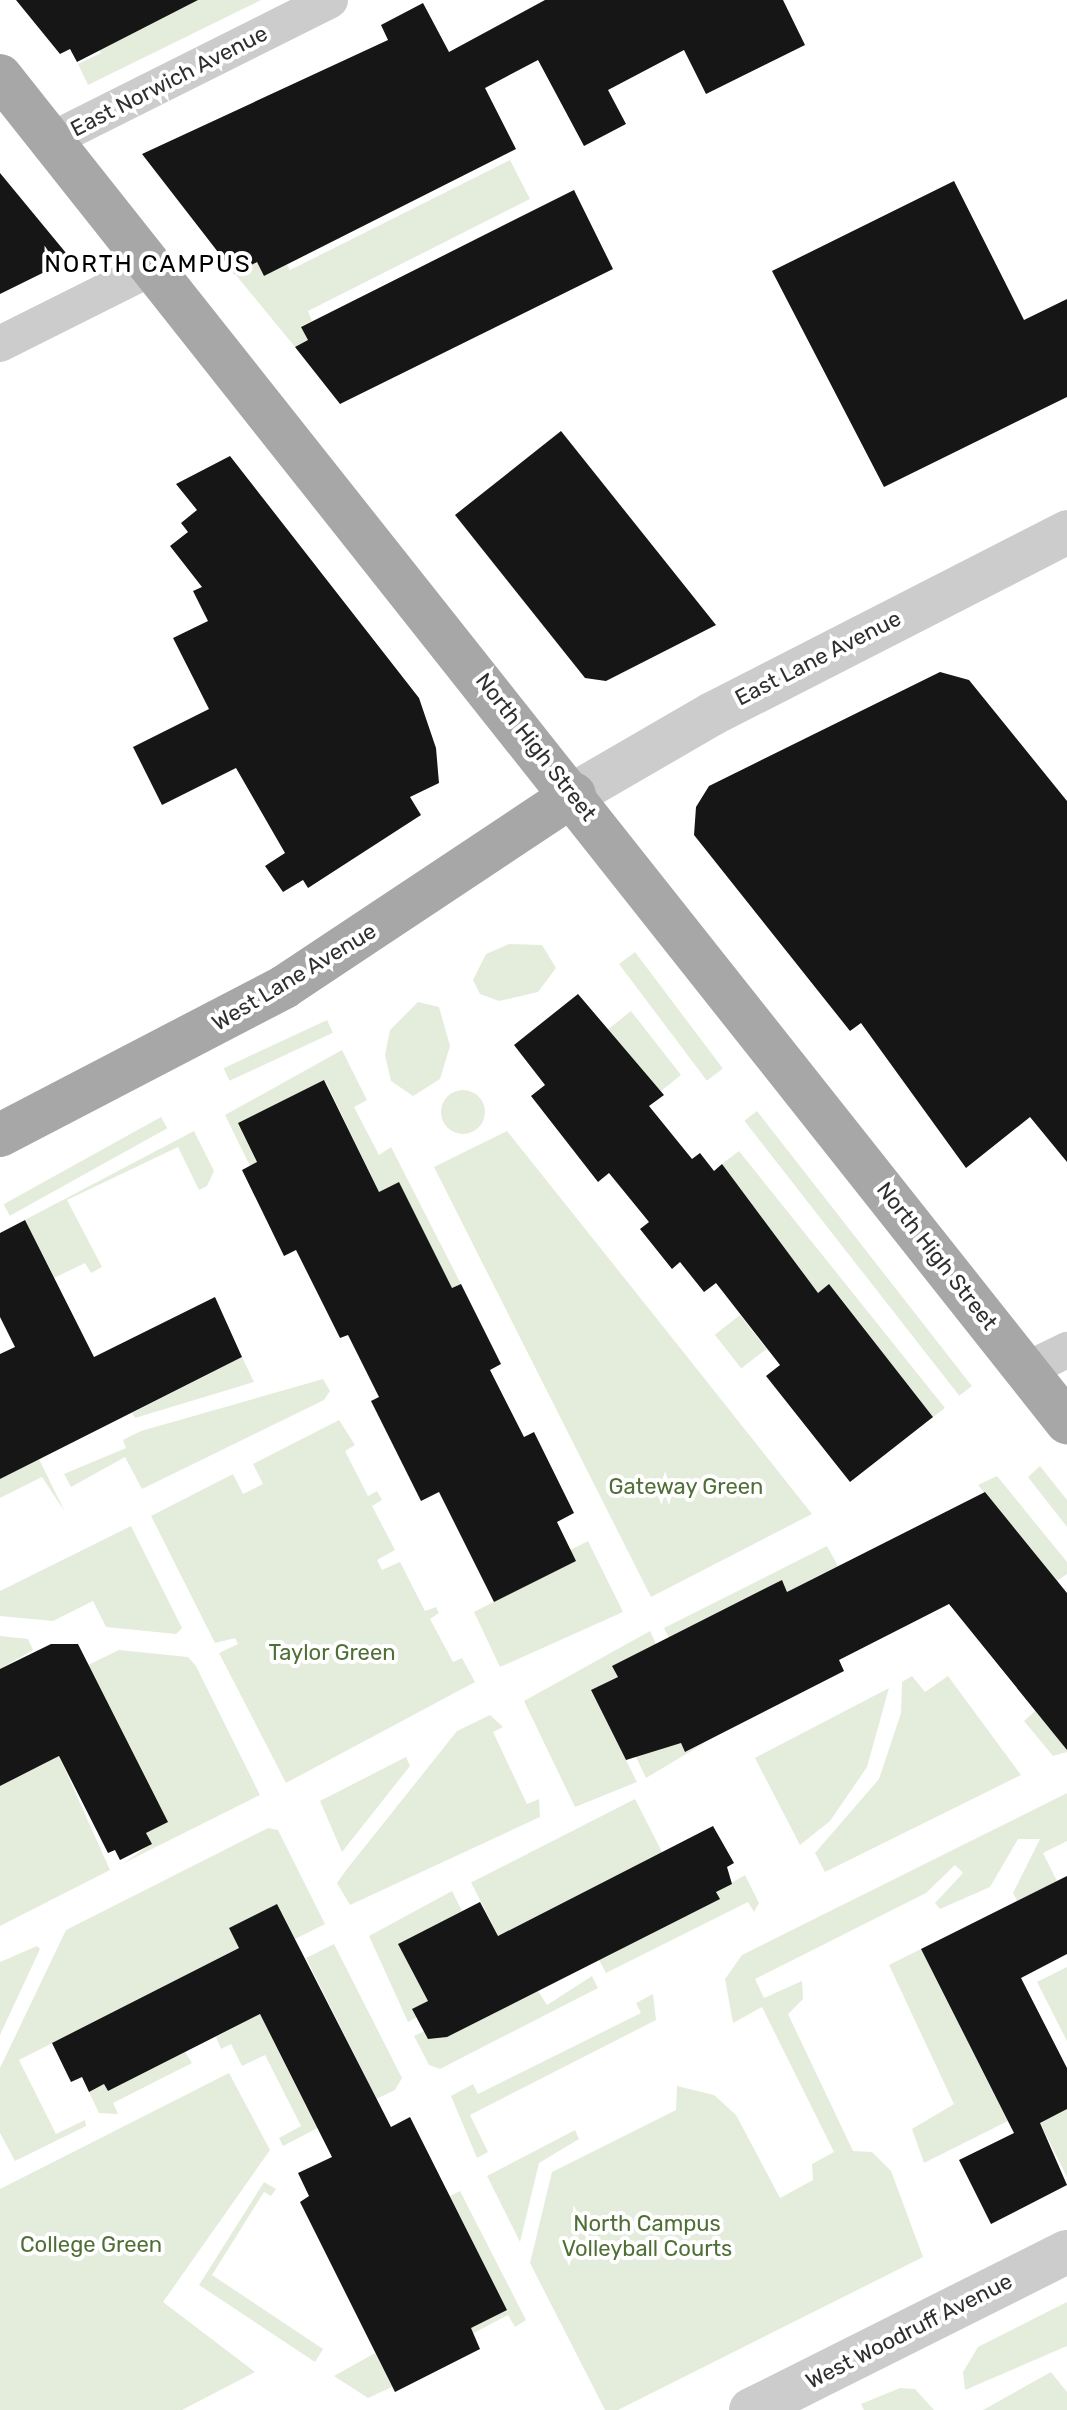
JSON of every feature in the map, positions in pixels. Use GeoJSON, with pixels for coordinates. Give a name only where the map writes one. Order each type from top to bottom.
{"type":"FeatureCollection","features":[{"type":"Feature","properties":{"kind":"main road","name":"North High Street"},"geometry":{"type":"LineString","coordinates":[[0,76],[574,794],[1067,1422]]}},
{"type":"Feature","properties":{"kind":"main road","name":"West Lane Avenue"},"geometry":{"type":"LineString","coordinates":[[0,1135],[284,987],[574,794]]}},
{"type":"Feature","properties":{"kind":"street","name":"East Norwich Avenue"},"geometry":{"type":"LineString","coordinates":[[51,140],[330,0]]}},
{"type":"Feature","properties":{"kind":"street"},"geometry":{"type":"LineString","coordinates":[[0,344],[154,267]]}},
{"type":"Feature","properties":{"kind":"street","name":"East Lane Avenue"},"geometry":{"type":"LineString","coordinates":[[574,794],[725,706],[1067,532]]}},
{"type":"Feature","properties":{"kind":"street"},"geometry":{"type":"LineString","coordinates":[[1026,1370],[1067,1350]]}},
{"type":"Feature","properties":{"kind":"street","name":"West Woodruff Avenue"},"geometry":{"type":"LineString","coordinates":[[751,2410],[1067,2252]]}},
{"type":"Feature","properties":{"kind":"green space"},"geometry":{"type":"Polygon","coordinates":[[[197,0],[261,0],[88,85],[78,64],[101,53],[94,39],[197,0]]]}},
{"type":"Feature","properties":{"kind":"green space"},"geometry":{"type":"Polygon","coordinates":[[[510,160],[530,199],[308,311],[312,321],[301,326],[308,340],[295,347],[235,274],[257,262],[264,276],[287,265],[290,270],[510,160]]]}},
{"type":"Feature","properties":{"kind":"green space"},"geometry":{"type":"Polygon","coordinates":[[[509,944],[542,945],[556,968],[538,992],[499,1001],[480,994],[473,980],[486,954],[509,944]]]}},
{"type":"Feature","properties":{"kind":"green space"},"geometry":{"type":"Polygon","coordinates":[[[635,952],[723,1069],[707,1081],[619,964],[635,952]]]}},
{"type":"Feature","properties":{"kind":"green space"},"geometry":{"type":"Polygon","coordinates":[[[418,1002],[439,1007],[450,1046],[440,1079],[413,1096],[391,1081],[385,1055],[390,1030],[418,1002]]]}},
{"type":"Feature","properties":{"kind":"green space"},"geometry":{"type":"Polygon","coordinates":[[[631,1011],[681,1075],[661,1091],[606,1031],[631,1011]]]}},
{"type":"Feature","properties":{"kind":"green space"},"geometry":{"type":"Polygon","coordinates":[[[327,1020],[333,1033],[230,1081],[224,1068],[327,1020]]]}},
{"type":"Feature","properties":{"kind":"green space"},"geometry":{"type":"Polygon","coordinates":[[[342,1050],[367,1100],[354,1107],[379,1155],[391,1147],[461,1284],[452,1288],[399,1182],[379,1192],[325,1080],[238,1123],[257,1163],[250,1166],[225,1115],[342,1050]]]}},
{"type":"Feature","properties":{"kind":"green space"},"geometry":{"type":"Polygon","coordinates":[[[463,1090],[479,1096],[485,1112],[479,1128],[463,1134],[447,1128],[441,1112],[447,1096],[463,1090]]]}},
{"type":"Feature","properties":{"kind":"green space"},"geometry":{"type":"Polygon","coordinates":[[[757,1111],[972,1386],[959,1396],[744,1121],[757,1111]]]}},
{"type":"Feature","properties":{"kind":"green space"},"geometry":{"type":"Polygon","coordinates":[[[161,1117],[167,1128],[10,1216],[4,1204],[161,1117]]]}},
{"type":"Feature","properties":{"kind":"green space"},"geometry":{"type":"Polygon","coordinates":[[[194,1131],[214,1171],[207,1186],[199,1190],[178,1147],[67,1200],[102,1267],[91,1273],[85,1263],[54,1278],[25,1220],[0,1233],[194,1131]]]}},
{"type":"Feature","properties":{"kind":"green space","name":"Gateway Green"},"geometry":{"type":"Polygon","coordinates":[[[507,1131],[812,1514],[651,1597],[434,1167],[507,1131]]]}},
{"type":"Feature","properties":{"kind":"green space"},"geometry":{"type":"Polygon","coordinates":[[[739,1151],[945,1408],[933,1417],[829,1285],[818,1293],[722,1164],[739,1151]]]}},
{"type":"Feature","properties":{"kind":"green space"},"geometry":{"type":"Polygon","coordinates":[[[740,1315],[766,1349],[741,1369],[715,1335],[740,1315]]]}},
{"type":"Feature","properties":{"kind":"green space"},"geometry":{"type":"Polygon","coordinates":[[[242,1357],[254,1382],[135,1418],[132,1413],[242,1357]]]}},
{"type":"Feature","properties":{"kind":"green space"},"geometry":{"type":"Polygon","coordinates":[[[323,1379],[330,1391],[324,1400],[142,1489],[125,1457],[71,1487],[64,1474],[126,1448],[123,1440],[141,1431],[323,1379]]]}},
{"type":"Feature","properties":{"kind":"green space","name":"Taylor Green"},"geometry":{"type":"Polygon","coordinates":[[[339,1420],[355,1445],[345,1451],[368,1496],[377,1491],[382,1500],[372,1506],[395,1550],[377,1560],[382,1570],[400,1562],[425,1611],[436,1607],[439,1613],[430,1619],[453,1662],[462,1658],[475,1682],[286,1783],[219,1653],[238,1644],[235,1638],[215,1643],[151,1516],[233,1474],[243,1494],[263,1484],[253,1464],[339,1420]]]}},
{"type":"Feature","properties":{"kind":"green space"},"geometry":{"type":"Polygon","coordinates":[[[39,1459],[65,1512],[42,1477],[0,1498],[0,1479],[39,1459]]]}},
{"type":"Feature","properties":{"kind":"green space"},"geometry":{"type":"Polygon","coordinates":[[[1040,1466],[1067,1500],[1067,1527],[1028,1477],[1040,1466]]]}},
{"type":"Feature","properties":{"kind":"green space"},"geometry":{"type":"Polygon","coordinates":[[[997,1476],[1067,1562],[1067,1574],[1057,1581],[978,1485],[997,1476]]]}},
{"type":"Feature","properties":{"kind":"green space"},"geometry":{"type":"Polygon","coordinates":[[[131,1526],[182,1628],[176,1634],[106,1627],[93,1601],[53,1621],[0,1616],[0,1591],[131,1526]]]}},
{"type":"Feature","properties":{"kind":"green space"},"geometry":{"type":"Polygon","coordinates":[[[588,1541],[623,1612],[500,1667],[474,1612],[575,1561],[570,1550],[588,1541]]]}},
{"type":"Feature","properties":{"kind":"green space"},"geometry":{"type":"Polygon","coordinates":[[[827,1546],[838,1566],[787,1592],[782,1581],[669,1638],[664,1628],[827,1546]]]}},
{"type":"Feature","properties":{"kind":"green space"},"geometry":{"type":"Polygon","coordinates":[[[650,1631],[656,1644],[613,1666],[618,1677],[591,1691],[637,1782],[575,1807],[524,1701],[650,1631]]]}},
{"type":"Feature","properties":{"kind":"green space"},"geometry":{"type":"Polygon","coordinates":[[[0,1636],[28,1639],[33,1650],[0,1669],[0,1636]]]}},
{"type":"Feature","properties":{"kind":"green space"},"geometry":{"type":"Polygon","coordinates":[[[119,1650],[188,1657],[196,1666],[260,1795],[122,1864],[151,1844],[146,1833],[167,1822],[88,1665],[119,1650]]]}},
{"type":"Feature","properties":{"kind":"green space"},"geometry":{"type":"Polygon","coordinates":[[[912,1676],[925,1692],[948,1676],[1021,1775],[825,1872],[815,1853],[879,1779],[901,1713],[902,1682],[912,1676]]]}},
{"type":"Feature","properties":{"kind":"green space"},"geometry":{"type":"Polygon","coordinates":[[[889,1688],[867,1767],[830,1821],[800,1845],[755,1758],[889,1688]]]}},
{"type":"Feature","properties":{"kind":"green space"},"geometry":{"type":"Polygon","coordinates":[[[1035,1711],[1067,1744],[1067,1752],[1053,1756],[1024,1721],[1035,1711]]]}},
{"type":"Feature","properties":{"kind":"green space"},"geometry":{"type":"Polygon","coordinates":[[[490,1715],[503,1727],[493,1732],[527,1804],[539,1799],[540,1817],[350,1905],[337,1883],[347,1869],[457,1731],[490,1715]]]}},
{"type":"Feature","properties":{"kind":"green space"},"geometry":{"type":"Polygon","coordinates":[[[708,1741],[646,1778],[635,1755],[681,1743],[686,1752],[708,1741]]]}},
{"type":"Feature","properties":{"kind":"green space"},"geometry":{"type":"Polygon","coordinates":[[[59,1756],[110,1870],[0,1926],[0,1786],[59,1756]]]}},
{"type":"Feature","properties":{"kind":"green space"},"geometry":{"type":"Polygon","coordinates":[[[406,1757],[410,1766],[342,1852],[320,1801],[406,1757]]]}},
{"type":"Feature","properties":{"kind":"green space","name":"North Campus Volleyball Courts"},"geometry":{"type":"Polygon","coordinates":[[[1067,1793],[1067,1841],[1043,1853],[1057,1881],[1017,1901],[1013,1893],[1040,1839],[1018,1839],[990,1887],[940,1909],[935,1903],[963,1873],[955,1865],[926,1893],[755,1979],[764,1998],[802,1981],[803,1999],[788,2014],[853,2151],[872,2152],[891,2171],[923,2257],[618,2410],[605,2410],[530,2263],[552,2172],[676,2110],[677,2086],[714,2095],[736,2115],[780,2198],[813,2180],[812,2164],[834,2152],[762,2007],[733,2023],[725,1979],[742,1955],[1067,1793]]]}},
{"type":"Feature","properties":{"kind":"green space"},"geometry":{"type":"Polygon","coordinates":[[[635,1799],[662,1852],[498,1936],[471,1883],[635,1799]]]}},
{"type":"Feature","properties":{"kind":"green space"},"geometry":{"type":"Polygon","coordinates":[[[268,1828],[278,1830],[325,1924],[295,1939],[277,1904],[229,1928],[239,1948],[19,2060],[56,2134],[85,2120],[86,2126],[15,2161],[0,2133],[0,2068],[66,1930],[268,1828]]]}},
{"type":"Feature","properties":{"kind":"green space"},"geometry":{"type":"Polygon","coordinates":[[[745,1875],[759,1903],[754,1912],[748,1902],[606,1973],[599,1960],[719,1899],[716,1892],[745,1875]]]}},
{"type":"Feature","properties":{"kind":"green space"},"geometry":{"type":"Polygon","coordinates":[[[452,1891],[462,1911],[398,1944],[428,2001],[413,2009],[417,2017],[408,2022],[369,1936],[452,1891]]]}},
{"type":"Feature","properties":{"kind":"green space"},"geometry":{"type":"Polygon","coordinates":[[[334,1944],[402,2078],[395,2090],[339,2117],[366,2078],[306,1958],[334,1944]]]}},
{"type":"Feature","properties":{"kind":"green space"},"geometry":{"type":"Polygon","coordinates":[[[37,1946],[40,1949],[0,2035],[0,1962],[37,1946]]]}},
{"type":"Feature","properties":{"kind":"green space"},"geometry":{"type":"Polygon","coordinates":[[[921,1949],[1008,2121],[924,2163],[912,2129],[954,2104],[889,1965],[921,1949]]]}},
{"type":"Feature","properties":{"kind":"green space"},"geometry":{"type":"Polygon","coordinates":[[[1067,1967],[1067,2041],[1037,1982],[1067,1967]]]}},
{"type":"Feature","properties":{"kind":"green space"},"geometry":{"type":"Polygon","coordinates":[[[592,1976],[598,1988],[440,2069],[429,2065],[414,2036],[424,2031],[429,2039],[538,1991],[547,2005],[592,1976]]]}},
{"type":"Feature","properties":{"kind":"green space"},"geometry":{"type":"Polygon","coordinates":[[[653,1994],[656,2020],[470,2115],[488,2152],[477,2158],[451,2096],[473,2084],[478,2094],[641,2013],[636,2003],[653,1994]]]}},
{"type":"Feature","properties":{"kind":"green space"},"geometry":{"type":"Polygon","coordinates":[[[260,2014],[307,2108],[329,2122],[283,2146],[279,2138],[301,2126],[265,2055],[242,2066],[231,2044],[221,2049],[216,2037],[260,2014]]]}},
{"type":"Feature","properties":{"kind":"green space"},"geometry":{"type":"Polygon","coordinates":[[[185,2052],[192,2063],[113,2103],[118,2114],[99,2113],[89,2092],[104,2084],[108,2091],[185,2052]]]}},
{"type":"Feature","properties":{"kind":"green space","name":"College Green"},"geometry":{"type":"Polygon","coordinates":[[[229,2073],[270,2150],[163,2302],[255,2372],[182,2410],[0,2410],[0,2189],[229,2073]]]}},
{"type":"Feature","properties":{"kind":"green space"},"geometry":{"type":"Polygon","coordinates":[[[1067,2109],[1067,2177],[1040,2123],[1067,2109]]]}},
{"type":"Feature","properties":{"kind":"green space"},"geometry":{"type":"Polygon","coordinates":[[[575,2130],[579,2139],[539,2163],[520,2242],[487,2176],[575,2130]]]}},
{"type":"Feature","properties":{"kind":"green space"},"geometry":{"type":"Polygon","coordinates":[[[264,2182],[276,2189],[271,2196],[264,2192],[212,2275],[323,2349],[315,2362],[199,2285],[264,2182]]]}},
{"type":"Feature","properties":{"kind":"green space"},"geometry":{"type":"Polygon","coordinates":[[[460,2191],[526,2320],[515,2327],[508,2315],[472,2334],[470,2328],[506,2310],[450,2196],[460,2191]]]}},
{"type":"Feature","properties":{"kind":"green space"},"geometry":{"type":"Polygon","coordinates":[[[1067,2302],[1067,2346],[965,2390],[963,2372],[978,2347],[1067,2302]]]}},
{"type":"Feature","properties":{"kind":"green space"},"geometry":{"type":"Polygon","coordinates":[[[375,2353],[392,2387],[368,2398],[334,2376],[375,2353]]]}},
{"type":"Feature","properties":{"kind":"green space"},"geometry":{"type":"Polygon","coordinates":[[[1051,2372],[1067,2392],[1067,2410],[983,2410],[1051,2372]]]}},
{"type":"Feature","properties":{"kind":"green space"},"geometry":{"type":"Polygon","coordinates":[[[900,2388],[915,2389],[934,2410],[864,2410],[861,2404],[900,2388]]]}},
{"type":"Feature","properties":{"kind":"building"},"geometry":{"type":"Polygon","coordinates":[[[16,0],[198,0],[77,62],[70,49],[60,54],[16,0]]]}},
{"type":"Feature","properties":{"kind":"building"},"geometry":{"type":"Polygon","coordinates":[[[545,0],[783,0],[805,45],[706,94],[684,50],[608,90],[626,124],[584,146],[538,60],[485,88],[516,149],[264,276],[257,262],[235,274],[142,154],[388,40],[381,25],[423,3],[449,52],[545,0]]]}},
{"type":"Feature","properties":{"kind":"building"},"geometry":{"type":"Polygon","coordinates":[[[0,173],[71,259],[0,294],[0,173]]]}},
{"type":"Feature","properties":{"kind":"building"},"geometry":{"type":"Polygon","coordinates":[[[954,181],[1024,320],[1067,299],[1067,397],[884,487],[772,271],[954,181]]]}},
{"type":"Feature","properties":{"kind":"building"},"geometry":{"type":"Polygon","coordinates":[[[574,190],[613,269],[340,404],[295,347],[308,340],[301,327],[574,190]]]}},
{"type":"Feature","properties":{"kind":"building"},"geometry":{"type":"Polygon","coordinates":[[[561,431],[716,625],[606,681],[585,678],[455,515],[561,431]]]}},
{"type":"Feature","properties":{"kind":"building"},"geometry":{"type":"Polygon","coordinates":[[[230,456],[419,698],[436,748],[439,783],[410,797],[421,815],[308,888],[303,880],[283,892],[265,866],[285,853],[236,768],[162,805],[133,747],[209,709],[173,638],[208,621],[193,591],[202,587],[170,546],[188,532],[181,523],[197,510],[176,484],[230,456]]]}},
{"type":"Feature","properties":{"kind":"building"},"geometry":{"type":"Polygon","coordinates":[[[940,672],[969,680],[1067,801],[1067,1162],[1030,1117],[966,1168],[861,1023],[850,1031],[694,835],[696,807],[709,786],[940,672]]]}},
{"type":"Feature","properties":{"kind":"building"},"geometry":{"type":"Polygon","coordinates":[[[578,994],[664,1095],[649,1106],[692,1159],[700,1153],[714,1171],[722,1164],[818,1293],[829,1284],[933,1417],[850,1482],[766,1376],[780,1365],[716,1283],[704,1292],[680,1262],[672,1269],[640,1229],[649,1222],[609,1173],[598,1182],[531,1096],[545,1085],[514,1045],[578,994]]]}},
{"type":"Feature","properties":{"kind":"building"},"geometry":{"type":"Polygon","coordinates":[[[324,1080],[379,1192],[399,1182],[452,1288],[461,1284],[501,1364],[490,1370],[524,1437],[534,1432],[574,1513],[557,1522],[576,1561],[494,1602],[439,1492],[421,1501],[371,1401],[379,1397],[348,1335],[340,1338],[296,1250],[284,1256],[242,1170],[257,1162],[238,1123],[324,1080]]]}},
{"type":"Feature","properties":{"kind":"building"},"geometry":{"type":"Polygon","coordinates":[[[25,1220],[94,1357],[215,1297],[242,1357],[0,1479],[0,1354],[15,1347],[0,1317],[0,1233],[25,1220]]]}},
{"type":"Feature","properties":{"kind":"building"},"geometry":{"type":"Polygon","coordinates":[[[985,1492],[1067,1593],[1067,1750],[949,1604],[839,1660],[844,1671],[685,1752],[681,1743],[626,1760],[591,1690],[618,1677],[612,1666],[782,1580],[787,1592],[985,1492]]]}},
{"type":"Feature","properties":{"kind":"building"},"geometry":{"type":"Polygon","coordinates":[[[51,1644],[78,1644],[168,1822],[146,1833],[152,1844],[120,1860],[115,1850],[108,1853],[59,1756],[0,1786],[0,1669],[51,1644]]]}},
{"type":"Feature","properties":{"kind":"building"},"geometry":{"type":"Polygon","coordinates":[[[713,1826],[734,1863],[727,1867],[732,1884],[716,1892],[720,1899],[447,2037],[428,2039],[412,2009],[428,2001],[398,1944],[480,1902],[498,1936],[713,1826]]]}},
{"type":"Feature","properties":{"kind":"building"},"geometry":{"type":"Polygon","coordinates":[[[1067,1876],[1067,1954],[1021,1978],[1067,2068],[1067,2109],[1040,2123],[1067,2185],[991,2224],[959,2160],[1014,2133],[921,1949],[1067,1876]]]}},
{"type":"Feature","properties":{"kind":"building"},"geometry":{"type":"Polygon","coordinates":[[[277,1904],[391,2127],[410,2117],[507,2310],[471,2328],[480,2349],[395,2392],[300,2202],[309,2196],[298,2173],[332,2157],[260,2014],[108,2091],[104,2084],[89,2092],[82,2077],[71,2082],[52,2043],[239,1948],[229,1928],[277,1904]]]}},
{"type":"Feature","properties":{"kind":"district","name":"NORTH CAMPUS"},"geometry":{"type":"Point","coordinates":[148,265]}}]}
